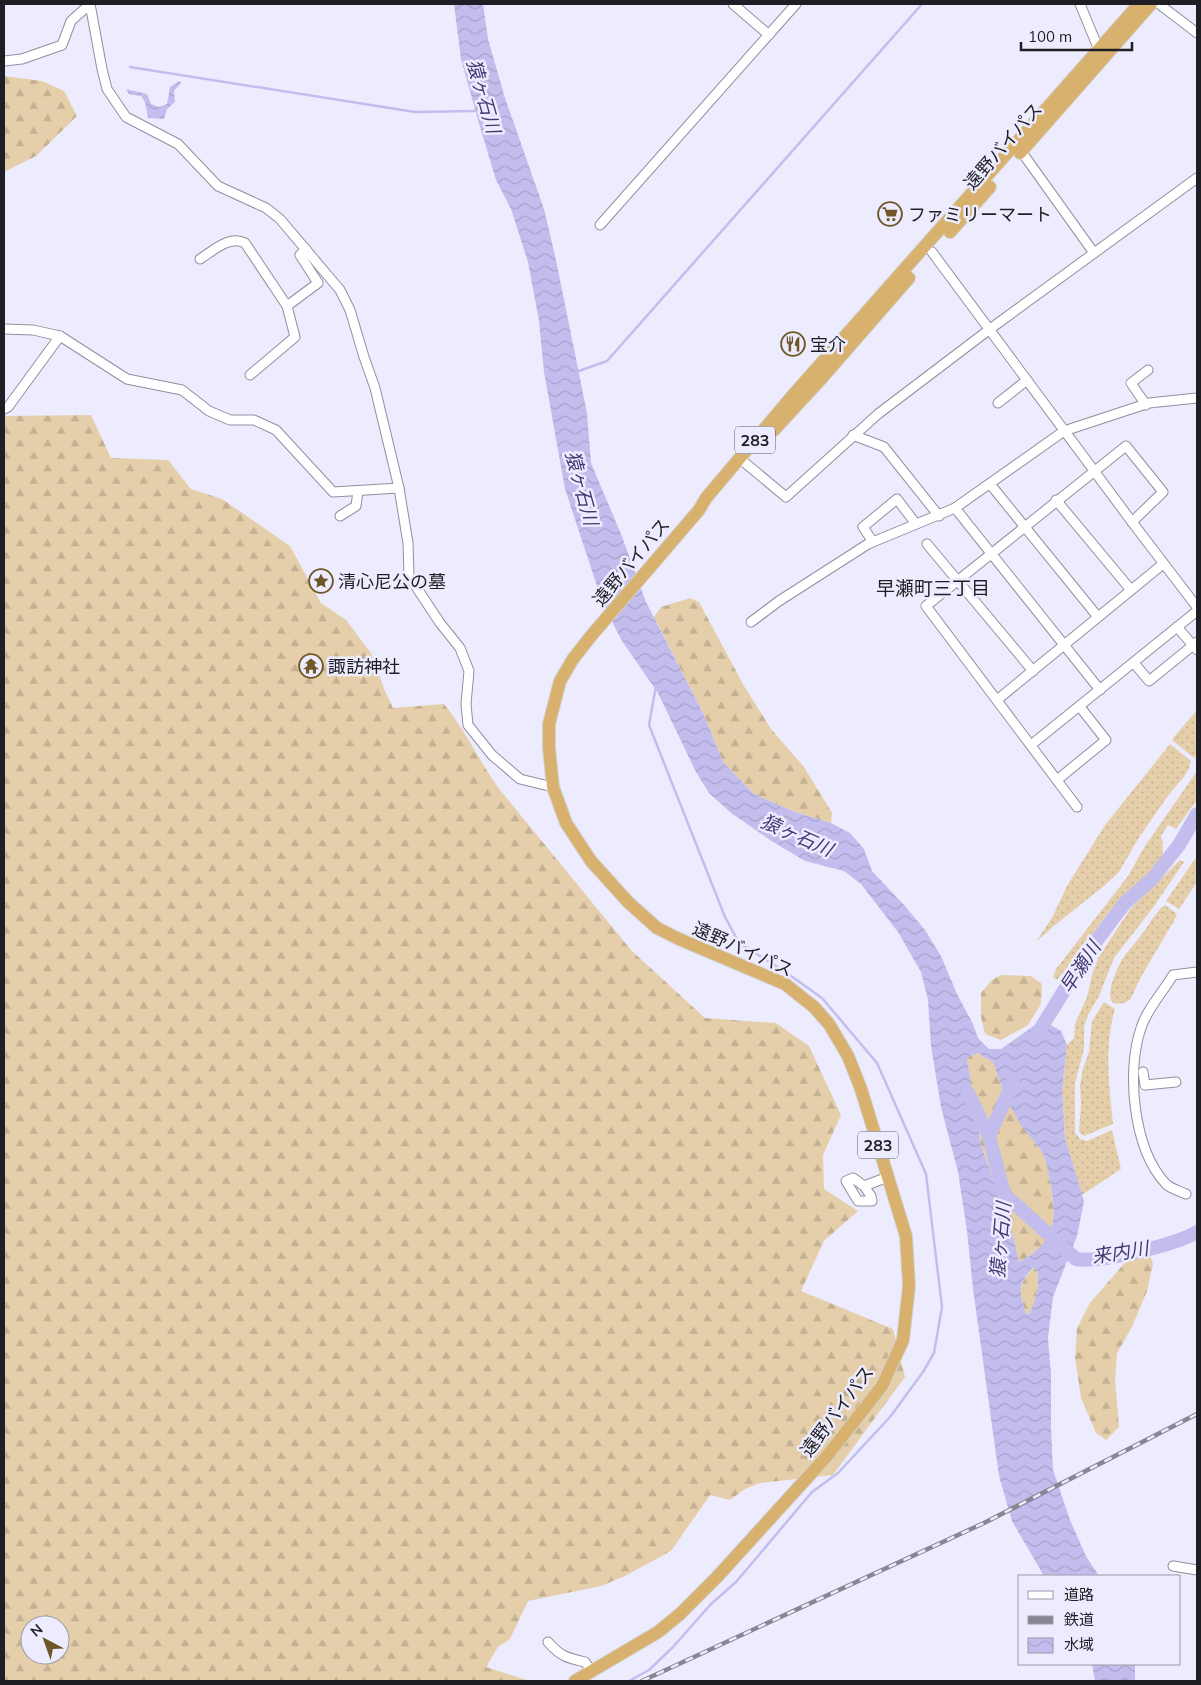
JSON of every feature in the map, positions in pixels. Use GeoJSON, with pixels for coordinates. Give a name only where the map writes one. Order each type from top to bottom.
{"type":"FeatureCollection","features":[{"type":"Feature","properties":{"kind":"highway","name":"遠野バイパス"},"geometry":{"type":"LineString","coordinates":[[699,510],[706,498],[794,394],[1139,4]]}},
{"type":"Feature","properties":{"kind":"highway","name":"遠野バイパス"},"geometry":{"type":"LineString","coordinates":[[574,1681],[658,1632],[700,1595],[827,1456],[882,1386],[903,1340],[909,1286],[906,1236],[888,1177],[861,1089],[848,1056],[829,1024],[814,1007],[785,984],[657,928],[628,902],[591,861],[566,823],[553,787],[549,748],[549,724],[560,681],[573,659],[598,628],[699,510],[821,379],[1151,4]]}},
{"type":"Feature","properties":{"kind":"street"},"geometry":{"type":"LineString","coordinates":[[4,61],[22,59],[62,45],[71,21],[90,4],[107,89],[126,117],[178,144],[218,186],[266,208],[280,219],[340,290],[350,310],[375,388],[399,488],[408,543],[409,576],[440,623],[460,648],[469,671],[466,704],[468,724],[492,755],[520,779],[553,787]]}},
{"type":"Feature","properties":{"kind":"street"},"geometry":{"type":"LineString","coordinates":[[733,4],[769,35]]}},
{"type":"Feature","properties":{"kind":"street"},"geometry":{"type":"LineString","coordinates":[[600,225],[796,4]]}},
{"type":"Feature","properties":{"kind":"street"},"geometry":{"type":"LineString","coordinates":[[1080,4],[1099,50]]}},
{"type":"Feature","properties":{"kind":"street"},"geometry":{"type":"LineString","coordinates":[[1159,4],[1197,33]]}},
{"type":"Feature","properties":{"kind":"street"},"geometry":{"type":"LineString","coordinates":[[1021,151],[1094,254]]}},
{"type":"Feature","properties":{"kind":"street"},"geometry":{"type":"LineString","coordinates":[[744,462],[786,497],[878,414],[990,329],[1197,178]]}},
{"type":"Feature","properties":{"kind":"street"},"geometry":{"type":"LineString","coordinates":[[200,259],[228,241],[238,240],[245,243],[287,306],[295,337],[250,375]]}},
{"type":"Feature","properties":{"kind":"street"},"geometry":{"type":"LineString","coordinates":[[287,306],[318,284],[300,255],[306,249]]}},
{"type":"Feature","properties":{"kind":"street"},"geometry":{"type":"LineString","coordinates":[[932,252],[1163,564],[1197,607]]}},
{"type":"Feature","properties":{"kind":"street"},"geometry":{"type":"LineString","coordinates":[[4,328],[33,330],[60,336],[127,379],[182,390],[209,411],[230,420],[254,420],[276,430],[333,492],[358,492],[399,488]]}},
{"type":"Feature","properties":{"kind":"street"},"geometry":{"type":"LineString","coordinates":[[4,409],[8,407],[60,336]]}},
{"type":"Feature","properties":{"kind":"street"},"geometry":{"type":"LineString","coordinates":[[1146,404],[1131,383],[1148,370]]}},
{"type":"Feature","properties":{"kind":"street"},"geometry":{"type":"LineString","coordinates":[[998,403],[1027,380]]}},
{"type":"Feature","properties":{"kind":"street"},"geometry":{"type":"LineString","coordinates":[[751,622],[779,601],[873,542],[955,508],[1064,431],[1146,404],[1197,398]]}},
{"type":"Feature","properties":{"kind":"street"},"geometry":{"type":"LineString","coordinates":[[853,436],[884,446],[939,516]]}},
{"type":"Feature","properties":{"kind":"street"},"geometry":{"type":"LineString","coordinates":[[1077,807],[926,606],[1093,470],[1126,446],[1164,492],[1132,522]]}},
{"type":"Feature","properties":{"kind":"street"},"geometry":{"type":"LineString","coordinates":[[990,484],[1098,617]]}},
{"type":"Feature","properties":{"kind":"street"},"geometry":{"type":"LineString","coordinates":[[340,516],[356,506],[358,492]]}},
{"type":"Feature","properties":{"kind":"street"},"geometry":{"type":"LineString","coordinates":[[873,542],[863,527],[897,499],[916,524]]}},
{"type":"Feature","properties":{"kind":"street"},"geometry":{"type":"LineString","coordinates":[[1056,500],[1131,590]]}},
{"type":"Feature","properties":{"kind":"street"},"geometry":{"type":"LineString","coordinates":[[955,508],[1100,690]]}},
{"type":"Feature","properties":{"kind":"street"},"geometry":{"type":"LineString","coordinates":[[927,544],[1033,671]]}},
{"type":"Feature","properties":{"kind":"street"},"geometry":{"type":"LineString","coordinates":[[997,700],[1163,564]]}},
{"type":"Feature","properties":{"kind":"street"},"geometry":{"type":"LineString","coordinates":[[1031,745],[1197,611]]}},
{"type":"Feature","properties":{"kind":"street"},"geometry":{"type":"LineString","coordinates":[[1134,663],[1149,681],[1196,646],[1178,627]]}},
{"type":"Feature","properties":{"kind":"street"},"geometry":{"type":"LineString","coordinates":[[1057,780],[1106,740],[1080,707]]}},
{"type":"Feature","properties":{"kind":"street"},"geometry":{"type":"LineString","coordinates":[[1186,1194],[1168,1186],[1160,1176],[1139,1134],[1133,1065],[1142,1025],[1173,975],[1197,972]]}},
{"type":"Feature","properties":{"kind":"street"},"geometry":{"type":"LineString","coordinates":[[1143,1072],[1145,1085],[1176,1082]]}},
{"type":"Feature","properties":{"kind":"street"},"geometry":{"type":"LineString","coordinates":[[864,1186],[888,1177]]}},
{"type":"Feature","properties":{"kind":"street"},"geometry":{"type":"LineString","coordinates":[[1172,1566],[1197,1570]]}},
{"type":"Feature","properties":{"kind":"street"},"geometry":{"type":"LineString","coordinates":[[548,1642],[557,1653],[585,1662],[592,1672]]}},
{"type":"Feature","properties":{"kind":"green space"},"geometry":{"type":"Polygon","coordinates":[[[4,76],[42,81],[64,91],[77,116],[36,156],[4,172],[4,76]]]}},
{"type":"Feature","properties":{"kind":"green space"},"geometry":{"type":"Polygon","coordinates":[[[91,415],[111,458],[168,460],[191,489],[222,499],[290,546],[321,603],[346,620],[371,653],[393,708],[444,704],[500,790],[631,950],[705,1018],[776,1023],[809,1046],[841,1115],[823,1155],[824,1189],[858,1211],[824,1241],[801,1291],[893,1329],[905,1377],[833,1475],[760,1483],[745,1489],[730,1500],[710,1495],[671,1551],[625,1576],[601,1586],[528,1601],[510,1639],[498,1647],[486,1667],[530,1681],[4,1681],[4,416],[91,415]]]}},
{"type":"Feature","properties":{"kind":"green space"},"geometry":{"type":"Polygon","coordinates":[[[690,598],[699,602],[744,686],[771,729],[804,767],[832,813],[831,823],[795,812],[754,794],[723,762],[703,713],[654,617],[661,607],[690,598]]]}},
{"type":"Feature","properties":{"kind":"green space"},"geometry":{"type":"Polygon","coordinates":[[[1197,710],[1197,754],[1194,758],[1173,741],[1173,738],[1197,710]]]}},
{"type":"Feature","properties":{"kind":"green space"},"geometry":{"type":"Polygon","coordinates":[[[1170,744],[1191,761],[1183,778],[1167,797],[1138,839],[1119,872],[1036,942],[1053,916],[1067,886],[1105,825],[1170,744]]]}},
{"type":"Feature","properties":{"kind":"green space"},"geometry":{"type":"Polygon","coordinates":[[[1197,771],[1197,800],[1176,829],[1168,825],[1161,836],[1163,850],[1159,863],[1121,898],[1057,980],[1053,977],[1056,969],[1128,876],[1145,846],[1197,771]]]}},
{"type":"Feature","properties":{"kind":"green space"},"geometry":{"type":"Polygon","coordinates":[[[1197,856],[1197,882],[1179,909],[1166,901],[1197,856]]]}},
{"type":"Feature","properties":{"kind":"green space"},"geometry":{"type":"Polygon","coordinates":[[[1180,860],[1184,862],[1152,909],[1114,958],[1084,1027],[1084,1049],[1075,1083],[1075,1133],[1080,1139],[1087,1141],[1112,1130],[1121,1169],[1082,1195],[1065,1138],[1062,1090],[1067,1045],[1074,1038],[1075,1024],[1087,997],[1098,958],[1131,908],[1180,860]]]}},
{"type":"Feature","properties":{"kind":"green space"},"geometry":{"type":"Polygon","coordinates":[[[1165,905],[1177,914],[1174,921],[1142,975],[1130,1000],[1119,1004],[1113,1002],[1110,997],[1111,989],[1121,961],[1155,915],[1165,905]]]}},
{"type":"Feature","properties":{"kind":"green space"},"geometry":{"type":"Polygon","coordinates":[[[1001,975],[1031,976],[1042,984],[1041,1004],[1028,1025],[1001,1040],[985,1034],[981,1017],[981,993],[992,980],[1001,975]]]}},
{"type":"Feature","properties":{"kind":"green space"},"geometry":{"type":"Polygon","coordinates":[[[1104,1002],[1115,1009],[1108,1052],[1113,1124],[1084,1136],[1079,1131],[1080,1085],[1089,1052],[1092,1021],[1104,1002]]]}},
{"type":"Feature","properties":{"kind":"green space"},"geometry":{"type":"Polygon","coordinates":[[[977,1053],[993,1062],[1010,1104],[1042,1152],[1047,1165],[1054,1208],[1051,1230],[1047,1239],[1040,1247],[1019,1262],[1014,1239],[981,1145],[967,1058],[977,1053]]]}},
{"type":"Feature","properties":{"kind":"green space"},"geometry":{"type":"Polygon","coordinates":[[[1149,1253],[1153,1264],[1147,1291],[1132,1327],[1117,1353],[1115,1380],[1119,1427],[1106,1440],[1096,1433],[1081,1398],[1075,1358],[1077,1328],[1090,1303],[1128,1259],[1149,1253]]]}},
{"type":"Feature","properties":{"kind":"green space"},"geometry":{"type":"Polygon","coordinates":[[[1034,1268],[1037,1269],[1038,1275],[1037,1292],[1029,1314],[1026,1314],[1021,1295],[1022,1284],[1034,1268]]]}},
{"type":"Feature","properties":{"kind":"water"},"geometry":{"type":"Polygon","coordinates":[[[454,4],[483,4],[488,39],[505,98],[544,209],[556,260],[587,413],[591,463],[621,534],[646,602],[703,713],[723,762],[754,794],[795,812],[831,823],[850,833],[864,849],[872,871],[925,930],[941,956],[978,1038],[989,1049],[1001,1049],[1042,1020],[1061,1031],[1067,1045],[1062,1090],[1065,1138],[1084,1201],[1077,1236],[1053,1297],[1048,1338],[1051,1374],[1053,1470],[1070,1520],[1086,1556],[1098,1575],[1043,1575],[1012,1521],[999,1476],[958,1172],[941,1107],[931,1046],[928,1000],[921,972],[898,932],[861,884],[844,871],[805,861],[731,813],[709,793],[696,772],[658,693],[622,641],[603,604],[565,489],[544,372],[539,321],[528,262],[511,209],[496,180],[461,59],[454,4]],[[977,1053],[967,1058],[981,1145],[1014,1239],[1019,1262],[1031,1255],[1047,1238],[1051,1229],[1054,1208],[1045,1159],[1014,1112],[1002,1088],[993,1062],[977,1053]],[[1033,1268],[1022,1284],[1021,1295],[1026,1314],[1029,1314],[1038,1287],[1037,1269],[1033,1268]]]}},
{"type":"Feature","properties":{"kind":"water"},"geometry":{"type":"Polygon","coordinates":[[[180,81],[181,83],[174,91],[175,102],[167,109],[164,119],[148,118],[145,102],[141,96],[129,94],[126,89],[147,94],[151,104],[159,107],[167,104],[170,87],[180,81]]]}},
{"type":"Feature","properties":{"kind":"water"},"geometry":{"type":"Polygon","coordinates":[[[1092,1665],[1135,1665],[1135,1681],[1095,1681],[1092,1665]]]}},
{"type":"Feature","properties":{"kind":"waterway"},"geometry":{"type":"LineString","coordinates":[[576,372],[607,361],[922,4]]}},
{"type":"Feature","properties":{"kind":"waterway"},"geometry":{"type":"LineString","coordinates":[[130,67],[415,112],[475,111]]}},
{"type":"Feature","properties":{"kind":"waterway"},"geometry":{"type":"LineString","coordinates":[[629,1681],[649,1670],[673,1647],[711,1604],[736,1582],[812,1492],[838,1473],[890,1417],[923,1372],[934,1353],[942,1307],[926,1174],[877,1063],[822,998],[784,971],[739,943],[725,917],[649,725],[656,686]]}},
{"type":"Feature","properties":{"kind":"waterway","name":"早瀬川"},"geometry":{"type":"LineString","coordinates":[[1036,1036],[1088,952],[1124,904],[1153,878],[1179,845],[1197,814]]}},
{"type":"Feature","properties":{"kind":"waterway","name":"早瀬川"},"geometry":{"type":"LineString","coordinates":[[989,1136],[1013,1082]]}},
{"type":"Feature","properties":{"kind":"waterway","name":"猿ヶ石川"},"geometry":{"type":"LineString","coordinates":[[968,1093],[989,1136],[1004,1194],[1001,1227]]}},
{"type":"Feature","properties":{"kind":"waterway","name":"来内川"},"geometry":{"type":"LineString","coordinates":[[1004,1194],[1076,1259],[1087,1260],[1137,1252],[1172,1242],[1197,1232]]}},
{"type":"Feature","properties":{"kind":"railway"},"geometry":{"type":"LineString","coordinates":[[642,1681],[984,1523],[1197,1414]]}},
{"type":"Feature","properties":{"kind":"place","name":"ファミリーマート"},"geometry":{"type":"Point","coordinates":[890,214]}},
{"type":"Feature","properties":{"kind":"place","name":"宝介"},"geometry":{"type":"Point","coordinates":[793,344]}},
{"type":"Feature","properties":{"kind":"place","name":"清心尼公の墓"},"geometry":{"type":"Point","coordinates":[321,581]}},
{"type":"Feature","properties":{"kind":"place","name":"諏訪神社"},"geometry":{"type":"Point","coordinates":[311,666]}},
{"type":"Feature","properties":{"kind":"district","name":"早瀬町三丁目"},"geometry":{"type":"Point","coordinates":[933,588]}}]}
